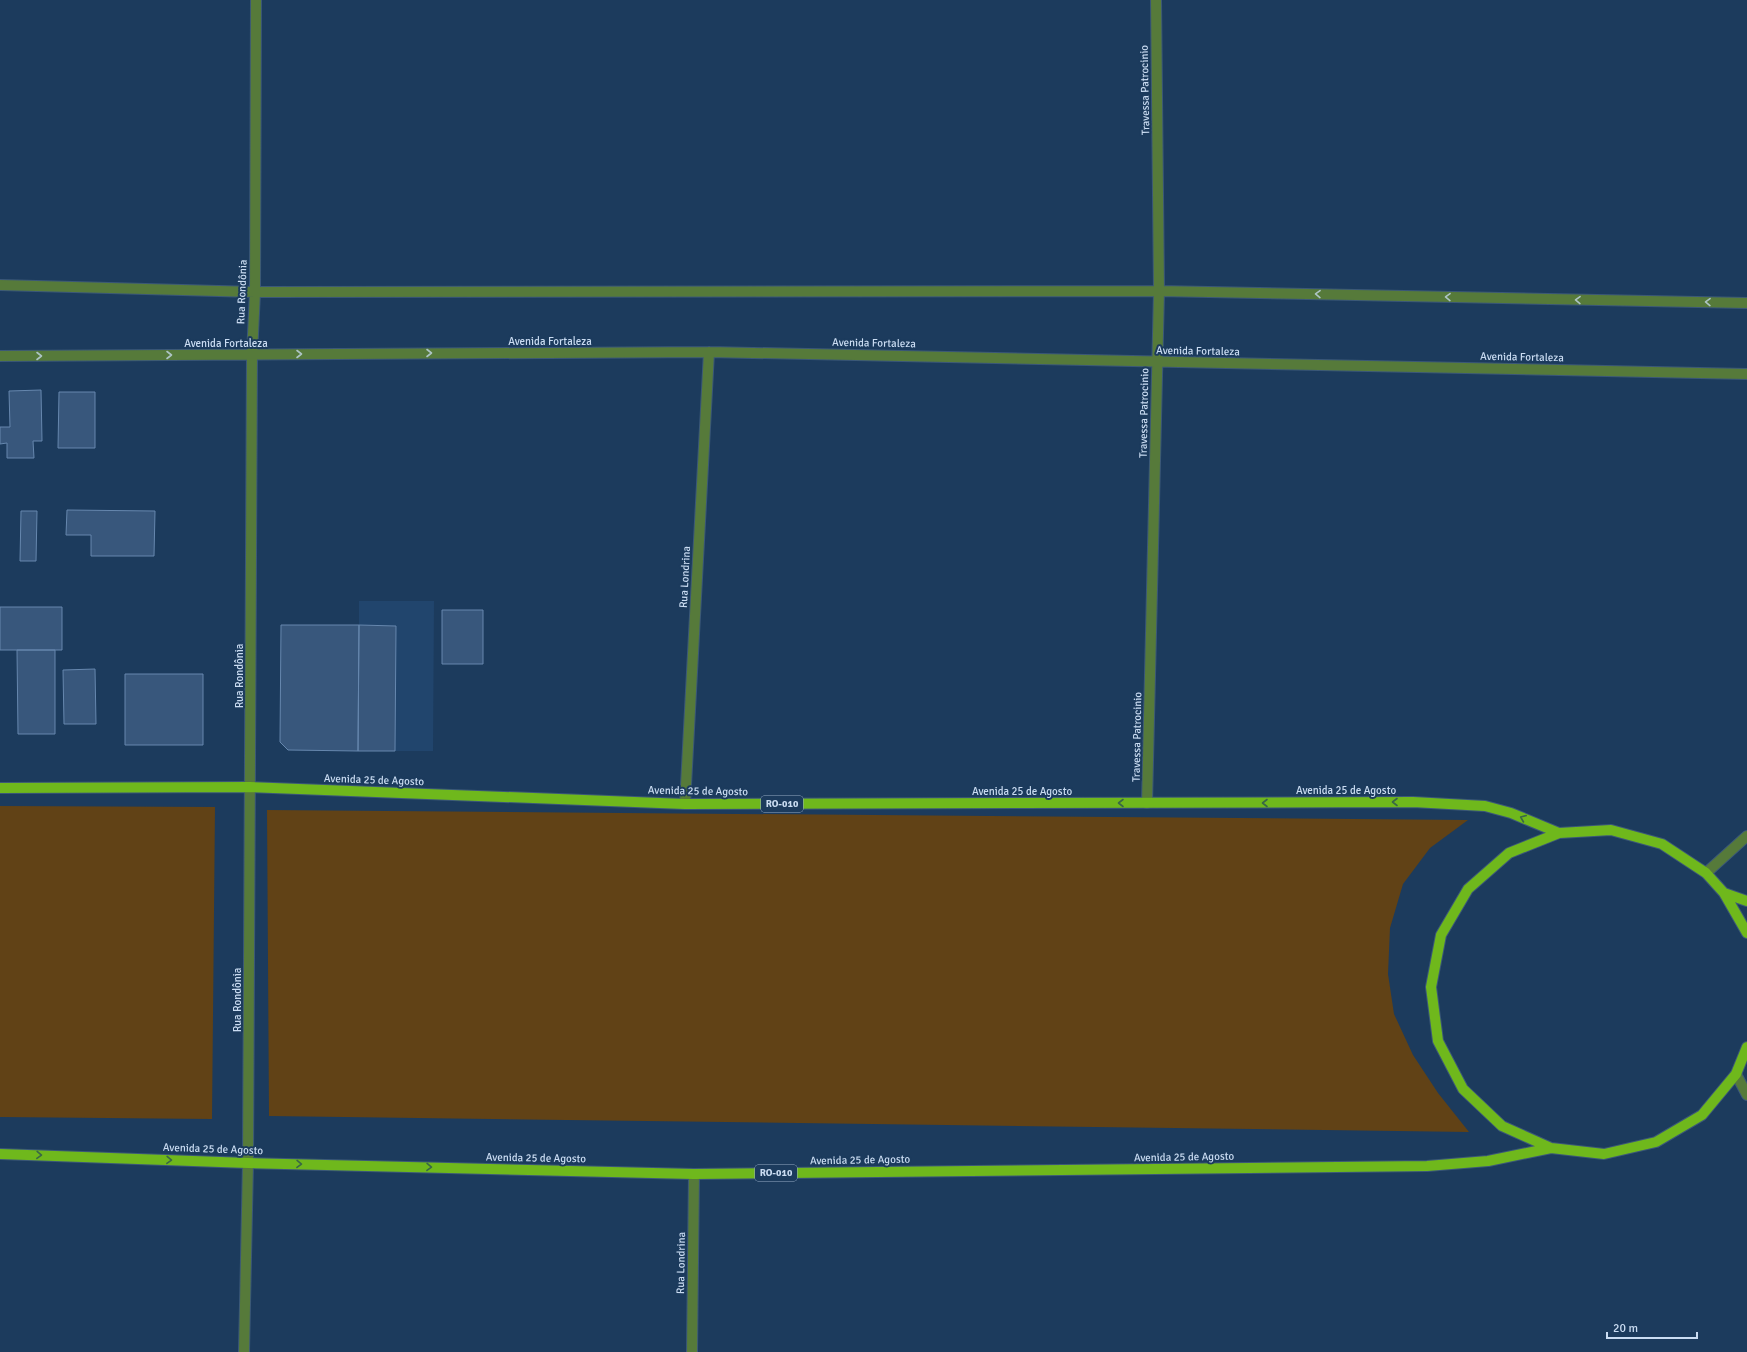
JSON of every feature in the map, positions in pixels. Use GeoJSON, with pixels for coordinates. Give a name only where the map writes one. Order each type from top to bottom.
{"type":"FeatureCollection","features":[{"type":"Feature","properties":{"kind":"main road","name":"Avenida 25 de Agosto"},"geometry":{"type":"LineString","coordinates":[[0,788],[250,787],[685,804],[1413,802],[1484,806],[1511,813],[1559,833]]}},
{"type":"Feature","properties":{"kind":"main road"},"geometry":{"type":"LineString","coordinates":[[1747,933],[1724,893],[1706,873],[1662,844],[1611,830],[1559,833],[1509,853],[1468,889],[1441,935],[1431,987],[1438,1041],[1463,1089],[1502,1126],[1551,1148],[1604,1154],[1656,1142],[1702,1115],[1736,1074],[1747,1047]]}},
{"type":"Feature","properties":{"kind":"main road"},"geometry":{"type":"LineString","coordinates":[[1724,893],[1747,901]]}},
{"type":"Feature","properties":{"kind":"main road","name":"Avenida 25 de Agosto"},"geometry":{"type":"LineString","coordinates":[[0,1154],[248,1163],[694,1174],[1427,1166],[1488,1161],[1551,1148]]}},
{"type":"Feature","properties":{"kind":"street","name":"Rua Rondônia"},"geometry":{"type":"LineString","coordinates":[[244,1352],[248,1163],[252,354],[255,292],[256,0]]}},
{"type":"Feature","properties":{"kind":"street","name":"Travessa Patrocinio"},"geometry":{"type":"LineString","coordinates":[[1147,803],[1159,291],[1156,0]]}},
{"type":"Feature","properties":{"kind":"street"},"geometry":{"type":"LineString","coordinates":[[0,285],[255,292],[1159,291],[1747,303]]}},
{"type":"Feature","properties":{"kind":"street","name":"Avenida Fortaleza"},"geometry":{"type":"LineString","coordinates":[[0,356],[709,352],[1747,374]]}},
{"type":"Feature","properties":{"kind":"street","name":"Rua Londrina"},"geometry":{"type":"LineString","coordinates":[[685,804],[709,352]]}},
{"type":"Feature","properties":{"kind":"street"},"geometry":{"type":"LineString","coordinates":[[1706,873],[1747,836]]}},
{"type":"Feature","properties":{"kind":"street"},"geometry":{"type":"LineString","coordinates":[[1736,1074],[1747,1095]]}},
{"type":"Feature","properties":{"kind":"street","name":"Rua Londrina"},"geometry":{"type":"LineString","coordinates":[[692,1352],[694,1174]]}},
{"type":"Feature","properties":{"kind":"shaded area"},"geometry":{"type":"Polygon","coordinates":[[[359,601],[434,601],[433,751],[395,751],[396,626],[359,625],[359,601]]]}},
{"type":"Feature","properties":{"kind":"shaded area"},"geometry":{"type":"Polygon","coordinates":[[[0,806],[215,807],[212,1119],[0,1117],[0,806]]]}},
{"type":"Feature","properties":{"kind":"shaded area"},"geometry":{"type":"Polygon","coordinates":[[[267,810],[1468,820],[1430,848],[1403,884],[1390,928],[1388,974],[1394,1014],[1413,1055],[1438,1093],[1469,1132],[269,1116],[267,810]]]}},
{"type":"Feature","properties":{"kind":"building"},"geometry":{"type":"Polygon","coordinates":[[[41,390],[42,441],[33,441],[34,458],[7,458],[7,443],[0,444],[0,427],[10,427],[9,391],[41,390]]]}},
{"type":"Feature","properties":{"kind":"building"},"geometry":{"type":"Polygon","coordinates":[[[59,392],[95,392],[95,448],[58,448],[59,392]]]}},
{"type":"Feature","properties":{"kind":"building"},"geometry":{"type":"Polygon","coordinates":[[[67,510],[155,511],[154,556],[91,556],[91,535],[66,535],[67,510]]]}},
{"type":"Feature","properties":{"kind":"building"},"geometry":{"type":"Polygon","coordinates":[[[21,511],[37,511],[36,561],[20,561],[21,511]]]}},
{"type":"Feature","properties":{"kind":"building"},"geometry":{"type":"Polygon","coordinates":[[[0,607],[62,607],[62,650],[0,650],[0,607]]]}},
{"type":"Feature","properties":{"kind":"building"},"geometry":{"type":"Polygon","coordinates":[[[442,610],[483,610],[483,664],[442,664],[442,610]]]}},
{"type":"Feature","properties":{"kind":"building"},"geometry":{"type":"Polygon","coordinates":[[[281,625],[359,625],[358,751],[288,750],[280,742],[281,625]]]}},
{"type":"Feature","properties":{"kind":"building"},"geometry":{"type":"Polygon","coordinates":[[[359,625],[396,626],[395,751],[358,751],[359,625]]]}},
{"type":"Feature","properties":{"kind":"building"},"geometry":{"type":"Polygon","coordinates":[[[17,650],[55,650],[55,734],[18,734],[17,650]]]}},
{"type":"Feature","properties":{"kind":"building"},"geometry":{"type":"Polygon","coordinates":[[[95,669],[96,724],[64,724],[63,670],[95,669]]]}},
{"type":"Feature","properties":{"kind":"building"},"geometry":{"type":"Polygon","coordinates":[[[125,674],[203,674],[203,745],[125,745],[125,674]]]}}]}
